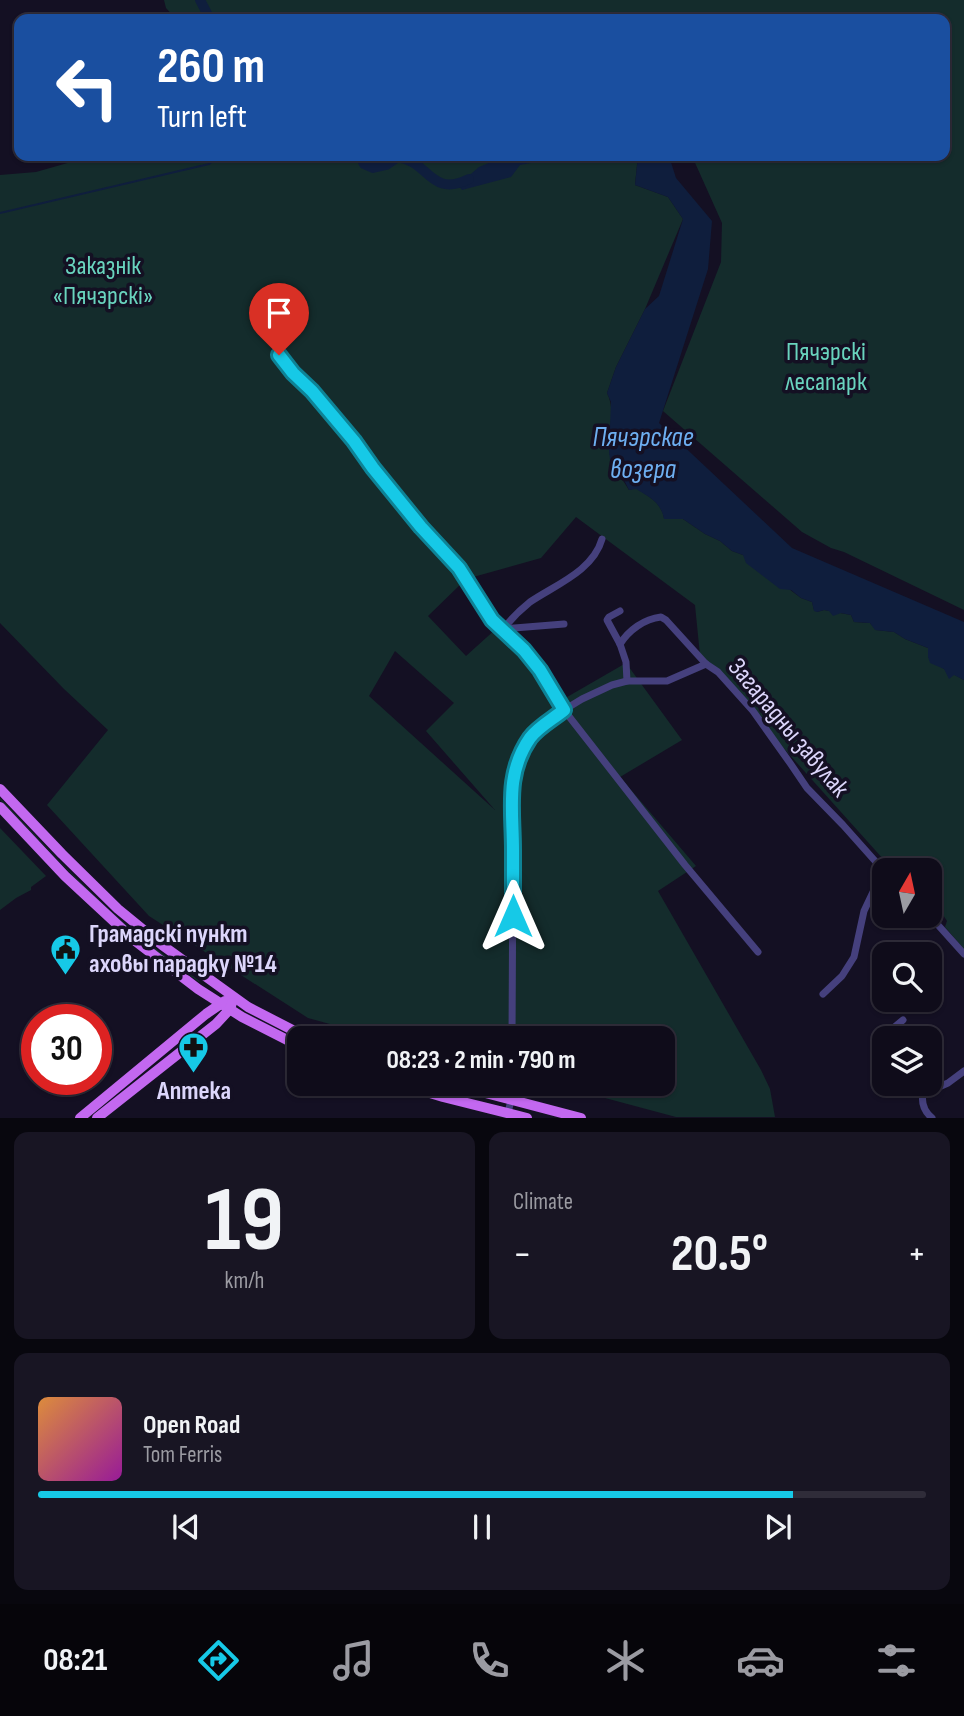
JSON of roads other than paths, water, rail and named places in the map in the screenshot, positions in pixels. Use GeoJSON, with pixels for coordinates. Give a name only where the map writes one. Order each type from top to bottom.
{"type":"FeatureCollection","features":[{"type":"Feature","properties":{"kind":"main road"},"geometry":{"type":"LineString","coordinates":[[0,789],[55,848],[118,909],[234,997],[287,1027]]}},
{"type":"Feature","properties":{"kind":"main road"},"geometry":{"type":"LineString","coordinates":[[0,807],[65,876],[125,933],[190,983],[287,1039]]}},
{"type":"Feature","properties":{"kind":"main road"},"geometry":{"type":"LineString","coordinates":[[97,1118],[126,1087],[205,1014],[226,1006],[234,997]]}},
{"type":"Feature","properties":{"kind":"main road"},"geometry":{"type":"LineString","coordinates":[[80,1118],[126,1087]]}},
{"type":"Feature","properties":{"kind":"main road"},"geometry":{"type":"LineString","coordinates":[[440,1096],[527,1118]]}},
{"type":"Feature","properties":{"kind":"main road"},"geometry":{"type":"LineString","coordinates":[[496,1096],[580,1118]]}},
{"type":"Feature","properties":{"kind":"street"},"geometry":{"type":"LineString","coordinates":[[279,355],[354,441],[421,527],[459,568],[492,620],[524,650],[540,670],[564,710],[685,865],[758,951]]}},
{"type":"Feature","properties":{"kind":"street"},"geometry":{"type":"LineString","coordinates":[[503,629],[529,603],[566,580],[593,558],[602,539]]}},
{"type":"Feature","properties":{"kind":"street"},"geometry":{"type":"LineString","coordinates":[[620,611],[607,620],[626,662],[627,681]]}},
{"type":"Feature","properties":{"kind":"street","name":"Загарадны завулак"},"geometry":{"type":"LineString","coordinates":[[620,644],[625,636],[647,620],[656,617],[666,620],[753,711],[807,788],[872,859]]}},
{"type":"Feature","properties":{"kind":"street"},"geometry":{"type":"LineString","coordinates":[[503,629],[564,624]]}},
{"type":"Feature","properties":{"kind":"street"},"geometry":{"type":"LineString","coordinates":[[512,1026],[511,799],[513,777],[520,756],[531,737],[564,710],[602,690],[627,681],[667,681],[706,664]]}},
{"type":"Feature","properties":{"kind":"street"},"geometry":{"type":"LineString","coordinates":[[823,994],[842,976],[854,957],[864,911],[872,894]]}},
{"type":"Feature","properties":{"kind":"street"},"geometry":{"type":"LineString","coordinates":[[941,928],[964,954]]}},
{"type":"Feature","properties":{"kind":"street"},"geometry":{"type":"LineString","coordinates":[[895,1026],[902,1020]]}},
{"type":"Feature","properties":{"kind":"street"},"geometry":{"type":"LineString","coordinates":[[942,1086],[964,1071]]}},
{"type":"Feature","properties":{"kind":"street"},"geometry":{"type":"LineString","coordinates":[[508,1113],[511,1096]]}},
{"type":"Feature","properties":{"kind":"street"},"geometry":{"type":"LineString","coordinates":[[922,1096],[921,1101],[926,1113],[932,1118]]}},
{"type":"Feature","properties":{"kind":"water"},"geometry":{"type":"Polygon","coordinates":[[[493,161],[542,161],[520,165],[511,177],[462,190],[458,185],[479,167],[493,161]]]}},
{"type":"Feature","properties":{"kind":"water","name":"Пячэрскае возера"},"geometry":{"type":"Polygon","coordinates":[[[637,161],[671,161],[676,178],[712,221],[708,269],[659,423],[792,548],[964,622],[964,680],[954,675],[949,679],[944,669],[930,663],[928,648],[894,632],[875,630],[870,623],[854,622],[851,615],[841,613],[833,616],[829,611],[814,611],[812,602],[791,590],[780,589],[746,563],[743,555],[732,551],[683,519],[664,519],[654,501],[636,489],[629,490],[624,480],[615,478],[609,451],[611,402],[607,393],[616,367],[645,309],[659,296],[683,219],[668,197],[635,185],[637,161]]]}},
{"type":"Feature","properties":{"kind":"waterway"},"geometry":{"type":"LineString","coordinates":[[200,0],[207,14]]}},
{"type":"Feature","properties":{"kind":"waterway"},"geometry":{"type":"LineString","coordinates":[[0,213],[209,164],[212,161]]}},
{"type":"Feature","properties":{"kind":"waterway"},"geometry":{"type":"LineString","coordinates":[[362,161],[373,168],[392,161]]}},
{"type":"Feature","properties":{"kind":"waterway"},"geometry":{"type":"LineString","coordinates":[[411,161],[438,182],[456,184],[469,179]]}},
{"type":"Feature","properties":{"kind":"place","name":"Грамадскі пункт аховы парадку №14"},"geometry":{"type":"Point","coordinates":[66,976]}},
{"type":"Feature","properties":{"kind":"place","name":"Аптека"},"geometry":{"type":"Point","coordinates":[194,1075]}},
{"type":"Feature","properties":{"kind":"park label","name":"Заказнік «Пячэрскі»"},"geometry":{"type":"Point","coordinates":[103,281]}},
{"type":"Feature","properties":{"kind":"park label","name":"Пячэрскі лесапарк"},"geometry":{"type":"Point","coordinates":[826,367]}}]}
